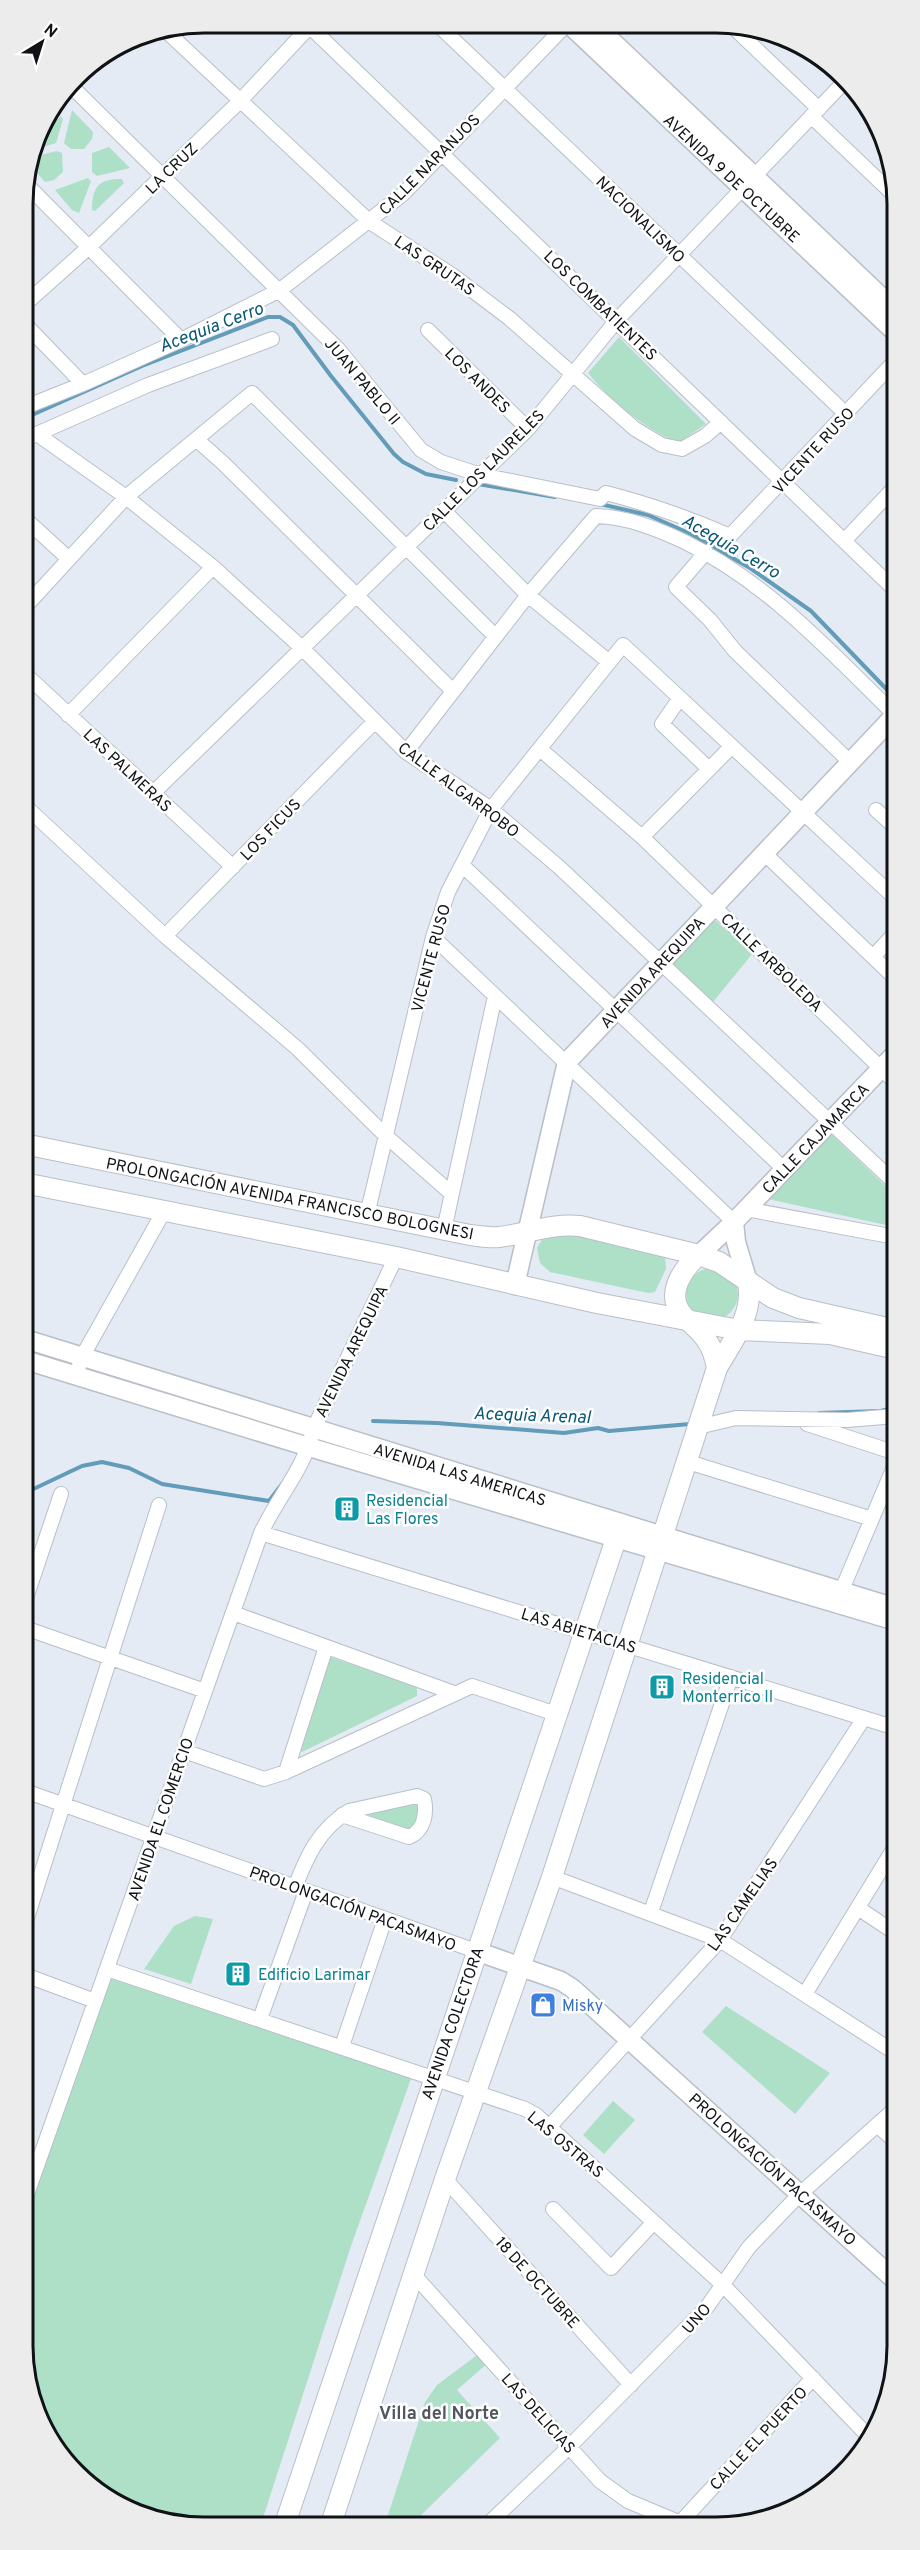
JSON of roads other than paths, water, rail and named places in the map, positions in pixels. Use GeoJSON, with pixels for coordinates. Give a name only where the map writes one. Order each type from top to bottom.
{"type":"FeatureCollection","features":[{"type":"Feature","properties":{"kind":"main road","name":"PROLONGACIÓN AVENIDA FRANCISCO BOLOGNESI"},"geometry":{"type":"LineString","coordinates":[[33,1146],[367,1215],[488,1237],[563,1224],[580,1226],[699,1255],[719,1262],[773,1298],[799,1308],[887,1328]]}},
{"type":"Feature","properties":{"kind":"main road"},"geometry":{"type":"LineString","coordinates":[[33,1185],[396,1257],[515,1285],[739,1330],[830,1334],[887,1348]]}},
{"type":"Feature","properties":{"kind":"main road","name":"CALLE CAJAMARCA"},"geometry":{"type":"LineString","coordinates":[[687,1320],[679,1311],[676,1289],[684,1269],[699,1255]]}},
{"type":"Feature","properties":{"kind":"main road"},"geometry":{"type":"LineString","coordinates":[[333,2517],[445,2179],[552,1877],[717,1368],[750,1307],[748,1282]]}},
{"type":"Feature","properties":{"kind":"main road"},"geometry":{"type":"LineString","coordinates":[[687,1320],[707,1340],[714,1353],[717,1368]]}},
{"type":"Feature","properties":{"kind":"main road","name":"AVENIDA COLECTORA"},"geometry":{"type":"LineString","coordinates":[[287,2517],[619,1531]]}},
{"type":"Feature","properties":{"kind":"street","name":"LA CRUZ"},"geometry":{"type":"LineString","coordinates":[[33,297],[89,247],[240,101],[301,33]]}},
{"type":"Feature","properties":{"kind":"street","name":"LOS COMBATIENTES"},"geometry":{"type":"LineString","coordinates":[[318,33],[887,582]]}},
{"type":"Feature","properties":{"kind":"street","name":"NACIONALISMO"},"geometry":{"type":"LineString","coordinates":[[446,33],[846,414]]}},
{"type":"Feature","properties":{"kind":"street","name":"CALLE NARANJOS"},"geometry":{"type":"LineString","coordinates":[[33,404],[181,340],[280,290],[403,194],[560,33]]}},
{"type":"Feature","properties":{"kind":"street","name":"AVENIDA 9 DE OCTUBRE"},"geometry":{"type":"LineString","coordinates":[[577,33],[887,303]]}},
{"type":"Feature","properties":{"kind":"street","name":"AVENIDA 9 DE OCTUBRE"},"geometry":{"type":"LineString","coordinates":[[603,33],[887,324]]}},
{"type":"Feature","properties":{"kind":"street"},"geometry":{"type":"LineString","coordinates":[[741,35],[886,187]]}},
{"type":"Feature","properties":{"kind":"street","name":"LAS GRUTAS"},"geometry":{"type":"LineString","coordinates":[[171,36],[370,222],[452,275],[509,318],[635,429],[662,445],[682,449],[705,436],[721,422]]}},
{"type":"Feature","properties":{"kind":"street","name":"CALLE LOS LAURELES"},"geometry":{"type":"LineString","coordinates":[[153,792],[528,429],[617,320],[840,86]]}},
{"type":"Feature","properties":{"kind":"street","name":"JUAN PABLO II"},"geometry":{"type":"LineString","coordinates":[[76,91],[338,349],[421,450],[475,481],[600,499],[606,493],[681,514],[730,536]]}},
{"type":"Feature","properties":{"kind":"street"},"geometry":{"type":"LineString","coordinates":[[33,191],[181,340]]}},
{"type":"Feature","properties":{"kind":"street","name":"LOS ANDES"},"geometry":{"type":"LineString","coordinates":[[428,330],[528,429]]}},
{"type":"Feature","properties":{"kind":"street"},"geometry":{"type":"LineString","coordinates":[[33,332],[83,384]]}},
{"type":"Feature","properties":{"kind":"street"},"geometry":{"type":"LineString","coordinates":[[33,436],[148,385],[272,339]]}},
{"type":"Feature","properties":{"kind":"street","name":"VICENTE RUSO"},"geometry":{"type":"LineString","coordinates":[[730,536],[887,370]]}},
{"type":"Feature","properties":{"kind":"street"},"geometry":{"type":"LineString","coordinates":[[33,598],[126,497],[252,393],[495,636]]}},
{"type":"Feature","properties":{"kind":"street","name":"CALLE ALGARROBO"},"geometry":{"type":"LineString","coordinates":[[37,434],[126,497],[213,567],[302,648],[406,752],[491,809],[560,867],[887,1175]]}},
{"type":"Feature","properties":{"kind":"street"},"geometry":{"type":"LineString","coordinates":[[196,439],[453,691]]}},
{"type":"Feature","properties":{"kind":"street"},"geometry":{"type":"LineString","coordinates":[[844,541],[887,495]]}},
{"type":"Feature","properties":{"kind":"street"},"geometry":{"type":"LineString","coordinates":[[444,511],[528,595],[609,662]]}},
{"type":"Feature","properties":{"kind":"street"},"geometry":{"type":"LineString","coordinates":[[406,752],[528,595],[596,516],[612,516],[640,523],[706,552],[784,606],[887,707]]}},
{"type":"Feature","properties":{"kind":"street"},"geometry":{"type":"LineString","coordinates":[[33,526],[69,559]]}},
{"type":"Feature","properties":{"kind":"street"},"geometry":{"type":"LineString","coordinates":[[706,552],[676,586],[710,620],[735,651],[850,762]]}},
{"type":"Feature","properties":{"kind":"street"},"geometry":{"type":"LineString","coordinates":[[68,715],[213,567]]}},
{"type":"Feature","properties":{"kind":"street","name":"VICENTE RUSO"},"geometry":{"type":"LineString","coordinates":[[367,1215],[433,937],[448,892],[491,809],[623,645],[680,698]]}},
{"type":"Feature","properties":{"kind":"street","name":"LAS PALMERAS"},"geometry":{"type":"LineString","coordinates":[[33,682],[233,867]]}},
{"type":"Feature","properties":{"kind":"street"},"geometry":{"type":"LineString","coordinates":[[709,769],[663,724],[680,698],[887,891]]}},
{"type":"Feature","properties":{"kind":"street","name":"LOS FICUS"},"geometry":{"type":"LineString","coordinates":[[165,936],[374,722]]}},
{"type":"Feature","properties":{"kind":"street","name":"AVENIDA AREQUIPA"},"geometry":{"type":"LineString","coordinates":[[567,1062],[887,723]]}},
{"type":"Feature","properties":{"kind":"street"},"geometry":{"type":"LineString","coordinates":[[642,837],[732,746]]}},
{"type":"Feature","properties":{"kind":"street","name":"CALLE ARBOLEDA"},"geometry":{"type":"LineString","coordinates":[[540,749],[642,837],[887,1074]]}},
{"type":"Feature","properties":{"kind":"street"},"geometry":{"type":"LineString","coordinates":[[876,810],[887,820]]}},
{"type":"Feature","properties":{"kind":"street"},"geometry":{"type":"LineString","coordinates":[[33,813],[165,936],[298,1049],[386,1136],[452,1194]]}},
{"type":"Feature","properties":{"kind":"street"},"geometry":{"type":"LineString","coordinates":[[764,853],[887,970]]}},
{"type":"Feature","properties":{"kind":"street"},"geometry":{"type":"LineString","coordinates":[[462,865],[615,1012],[784,1169]]}},
{"type":"Feature","properties":{"kind":"street"},"geometry":{"type":"LineString","coordinates":[[433,937],[567,1062],[740,1216],[887,1237]]}},
{"type":"Feature","properties":{"kind":"street"},"geometry":{"type":"LineString","coordinates":[[873,957],[887,942]]}},
{"type":"Feature","properties":{"kind":"street"},"geometry":{"type":"LineString","coordinates":[[444,1230],[495,996]]}},
{"type":"Feature","properties":{"kind":"street"},"geometry":{"type":"LineString","coordinates":[[515,1285],[567,1062]]}},
{"type":"Feature","properties":{"kind":"street","name":"CALLE CAJAMARCA"},"geometry":{"type":"LineString","coordinates":[[699,1255],[740,1216],[887,1062]]}},
{"type":"Feature","properties":{"kind":"street"},"geometry":{"type":"LineString","coordinates":[[76,1375],[82,1357],[164,1211]]}},
{"type":"Feature","properties":{"kind":"street"},"geometry":{"type":"LineString","coordinates":[[740,1216],[736,1242],[748,1282]]}},
{"type":"Feature","properties":{"kind":"street","name":"AVENIDA AREQUIPA"},"geometry":{"type":"LineString","coordinates":[[311,1438],[396,1257]]}},
{"type":"Feature","properties":{"kind":"street","name":"AVENIDA LAS AMERICAS"},"geometry":{"type":"LineString","coordinates":[[33,1342],[311,1438]]}},
{"type":"Feature","properties":{"kind":"street","name":"AVENIDA LAS AMERICAS"},"geometry":{"type":"LineString","coordinates":[[33,1362],[311,1438],[838,1597],[887,1606]]}},
{"type":"Feature","properties":{"kind":"street"},"geometry":{"type":"LineString","coordinates":[[698,1427],[736,1418],[847,1420],[887,1417]]}},
{"type":"Feature","properties":{"kind":"street"},"geometry":{"type":"LineString","coordinates":[[792,1419],[887,1450]]}},
{"type":"Feature","properties":{"kind":"street","name":"AVENIDA EL COMERCIO"},"geometry":{"type":"LineString","coordinates":[[33,2178],[261,1533],[311,1438]]}},
{"type":"Feature","properties":{"kind":"street"},"geometry":{"type":"LineString","coordinates":[[685,1461],[872,1519]]}},
{"type":"Feature","properties":{"kind":"street"},"geometry":{"type":"LineString","coordinates":[[838,1597],[887,1483]]}},
{"type":"Feature","properties":{"kind":"street"},"geometry":{"type":"LineString","coordinates":[[33,1558],[61,1494]]}},
{"type":"Feature","properties":{"kind":"street"},"geometry":{"type":"LineString","coordinates":[[33,1899],[159,1505]]}},
{"type":"Feature","properties":{"kind":"street","name":"LAS ABIETACIAS"},"geometry":{"type":"LineString","coordinates":[[261,1533],[887,1725]]}},
{"type":"Feature","properties":{"kind":"street","name":"AVENIDA LAS AMERICAS"},"geometry":{"type":"LineString","coordinates":[[838,1597],[887,1618]]}},
{"type":"Feature","properties":{"kind":"street"},"geometry":{"type":"LineString","coordinates":[[233,1613],[454,1693]]}},
{"type":"Feature","properties":{"kind":"street"},"geometry":{"type":"LineString","coordinates":[[33,1631],[205,1691]]}},
{"type":"Feature","properties":{"kind":"street"},"geometry":{"type":"LineString","coordinates":[[286,1772],[326,1647]]}},
{"type":"Feature","properties":{"kind":"street"},"geometry":{"type":"LineString","coordinates":[[651,1912],[731,1677]]}},
{"type":"Feature","properties":{"kind":"street"},"geometry":{"type":"LineString","coordinates":[[184,1751],[264,1779],[286,1772],[472,1686],[556,1714]]}},
{"type":"Feature","properties":{"kind":"street","name":"LAS CAMELIAS"},"geometry":{"type":"LineString","coordinates":[[550,2126],[720,1940],[864,1718]]}},
{"type":"Feature","properties":{"kind":"street","name":"PROLONGACIÓN PACASMAYO"},"geometry":{"type":"LineString","coordinates":[[33,1794],[561,1981],[630,2039],[887,2273]]}},
{"type":"Feature","properties":{"kind":"street"},"geometry":{"type":"LineString","coordinates":[[260,2019],[300,1889],[308,1852],[333,1822],[342,1815],[364,1806],[417,1796],[424,1799],[426,1811],[420,1829],[409,1837],[342,1815]]}},
{"type":"Feature","properties":{"kind":"street"},"geometry":{"type":"LineString","coordinates":[[805,1994],[887,1860]]}},
{"type":"Feature","properties":{"kind":"street"},"geometry":{"type":"LineString","coordinates":[[552,1877],[651,1912],[720,1940],[887,2047]]}},
{"type":"Feature","properties":{"kind":"street"},"geometry":{"type":"LineString","coordinates":[[858,1908],[887,1927]]}},
{"type":"Feature","properties":{"kind":"street"},"geometry":{"type":"LineString","coordinates":[[342,2046],[385,1919]]}},
{"type":"Feature","properties":{"kind":"street","name":"LAS OSTRAS"},"geometry":{"type":"LineString","coordinates":[[107,1969],[525,2109],[550,2126],[723,2285],[864,2431]]}},
{"type":"Feature","properties":{"kind":"street"},"geometry":{"type":"LineString","coordinates":[[33,1978],[95,2001]]}},
{"type":"Feature","properties":{"kind":"street","name":"UNO"},"geometry":{"type":"LineString","coordinates":[[495,2517],[570,2446],[707,2307],[749,2247],[800,2194],[887,2116]]}},
{"type":"Feature","properties":{"kind":"street"},"geometry":{"type":"LineString","coordinates":[[878,2125],[887,2134]]}},
{"type":"Feature","properties":{"kind":"street","name":"18 DE OCTUBRE"},"geometry":{"type":"LineString","coordinates":[[445,2179],[631,2385]]}},
{"type":"Feature","properties":{"kind":"street"},"geometry":{"type":"LineString","coordinates":[[553,2209],[611,2268],[654,2222]]}},
{"type":"Feature","properties":{"kind":"street","name":"LAS DELICIAS"},"geometry":{"type":"LineString","coordinates":[[414,2275],[612,2491],[628,2501],[667,2517]]}},
{"type":"Feature","properties":{"kind":"street","name":"CALLE EL PUERTO"},"geometry":{"type":"LineString","coordinates":[[686,2517],[813,2378]]}},
{"type":"Feature","properties":{"kind":"waterway","name":"Acequia Cerro"},"geometry":{"type":"LineString","coordinates":[[33,415],[142,366],[268,317],[280,317],[293,325],[394,454],[403,462],[426,474],[456,480]]}},
{"type":"Feature","properties":{"kind":"waterway","name":"Acequia Cerro"},"geometry":{"type":"LineString","coordinates":[[478,484],[555,497]]}},
{"type":"Feature","properties":{"kind":"waterway","name":"Acequia Cerro"},"geometry":{"type":"LineString","coordinates":[[600,504],[648,515],[691,534],[750,568],[811,611],[887,690]]}},
{"type":"Feature","properties":{"kind":"waterway","name":"Acequia Arenal"},"geometry":{"type":"LineString","coordinates":[[819,1413],[887,1409]]}},
{"type":"Feature","properties":{"kind":"waterway","name":"Acequia Arenal"},"geometry":{"type":"LineString","coordinates":[[373,1421],[437,1423],[564,1433],[598,1428],[609,1431],[690,1424]]}},
{"type":"Feature","properties":{"kind":"waterway","name":"Acequia Arenal"},"geometry":{"type":"LineString","coordinates":[[33,1489],[82,1466],[102,1462],[129,1468],[162,1484],[269,1501],[282,1484]]}},
{"type":"Feature","properties":{"kind":"place","name":"Residencial Las Flores"},"geometry":{"type":"Point","coordinates":[347,1509]}},
{"type":"Feature","properties":{"kind":"place","name":"Residencial Monterrico II"},"geometry":{"type":"Point","coordinates":[662,1687]}},
{"type":"Feature","properties":{"kind":"place","name":"Edificio Larimar"},"geometry":{"type":"Point","coordinates":[238,1974]}},
{"type":"Feature","properties":{"kind":"place","name":"Misky"},"geometry":{"type":"Point","coordinates":[543,2005]}},
{"type":"Feature","properties":{"kind":"district","name":"Villa del Norte"},"geometry":{"type":"Point","coordinates":[439,2413]}}]}
